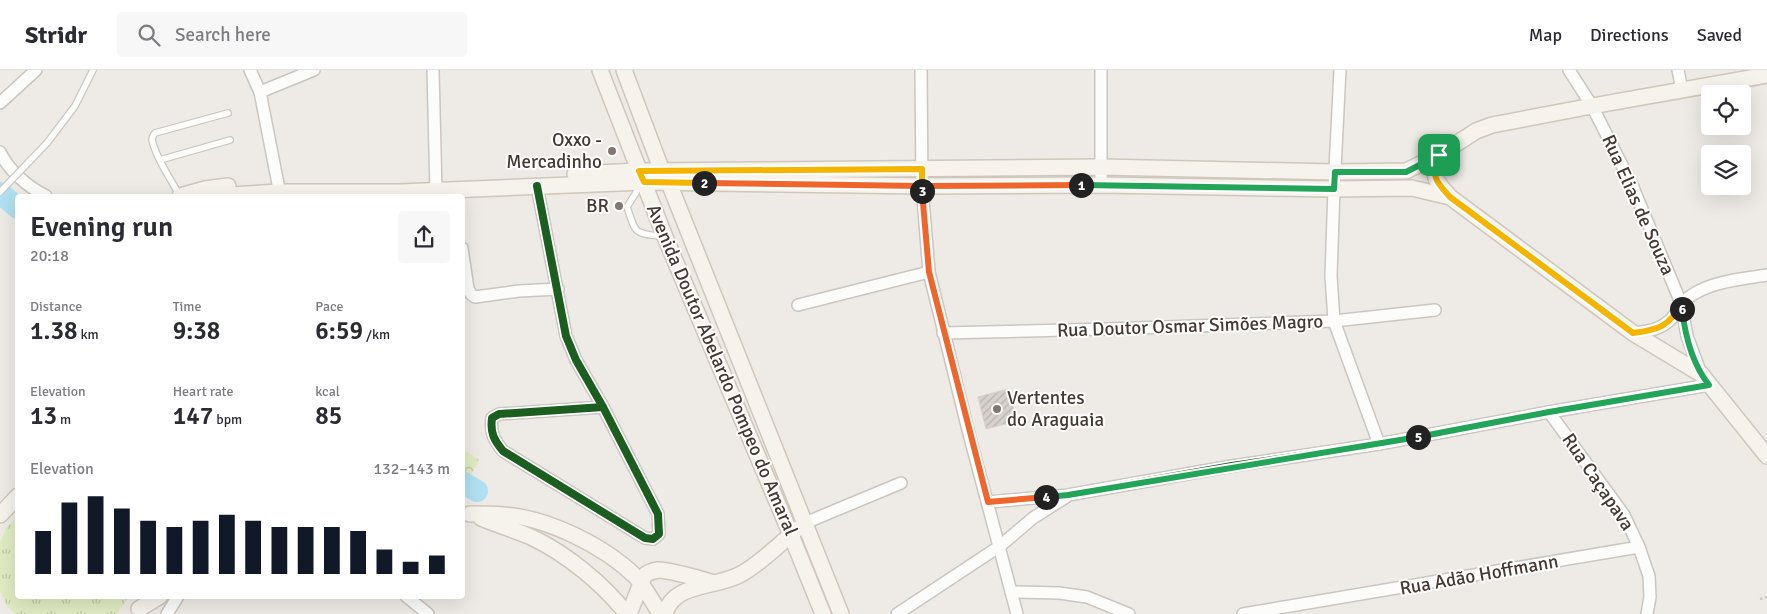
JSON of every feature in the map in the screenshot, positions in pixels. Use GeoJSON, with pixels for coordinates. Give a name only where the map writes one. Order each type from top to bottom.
{"type":"FeatureCollection","features":[{"type":"Feature","properties":{"kind":"main road","name":"Avenida Doutor Abelardo Pompeo do Amaral"},"geometry":{"type":"LineString","coordinates":[[600,70],[706,338],[823,614]]}},
{"type":"Feature","properties":{"kind":"main road","name":"Avenida Doutor Abelardo Pompeo do Amaral"},"geometry":{"type":"LineString","coordinates":[[624,70],[665,177],[841,614]]}},
{"type":"Feature","properties":{"kind":"main road"},"geometry":{"type":"LineString","coordinates":[[665,177],[922,169],[1101,167],[1406,172],[1439,155],[1476,131],[1492,125],[1767,75]]}},
{"type":"Feature","properties":{"kind":"main road"},"geometry":{"type":"LineString","coordinates":[[1439,155],[1434,169],[1435,178],[1450,197],[1633,333],[1705,380],[1767,456]]}},
{"type":"Feature","properties":{"kind":"main road"},"geometry":{"type":"LineString","coordinates":[[436,186],[456,193],[642,176]]}},
{"type":"Feature","properties":{"kind":"main road"},"geometry":{"type":"LineString","coordinates":[[231,194],[278,188],[436,186],[642,176],[922,186],[1101,185],[1334,189],[1412,188],[1450,197]]}},
{"type":"Feature","properties":{"kind":"main road"},"geometry":{"type":"LineString","coordinates":[[187,194],[205,189],[239,184],[278,188]]}},
{"type":"Feature","properties":{"kind":"main road"},"geometry":{"type":"LineString","coordinates":[[706,338],[727,331]]}},
{"type":"Feature","properties":{"kind":"main road"},"geometry":{"type":"LineString","coordinates":[[0,515],[15,499]]}},
{"type":"Feature","properties":{"kind":"main road"},"geometry":{"type":"LineString","coordinates":[[466,513],[506,515],[538,521],[595,547],[618,562],[641,583],[663,614],[675,596],[688,590],[714,584],[742,574],[805,523]]}},
{"type":"Feature","properties":{"kind":"main road"},"geometry":{"type":"LineString","coordinates":[[466,513],[532,538],[560,555],[596,582],[628,614],[644,576],[648,572],[660,570],[705,580],[714,584]]}},
{"type":"Feature","properties":{"kind":"main road"},"geometry":{"type":"LineString","coordinates":[[140,606],[154,599]]}},
{"type":"Feature","properties":{"kind":"street"},"geometry":{"type":"LineString","coordinates":[[0,102],[36,70]]}},
{"type":"Feature","properties":{"kind":"street"},"geometry":{"type":"LineString","coordinates":[[250,70],[260,92],[278,188]]}},
{"type":"Feature","properties":{"kind":"street"},"geometry":{"type":"LineString","coordinates":[[260,92],[314,70]]}},
{"type":"Feature","properties":{"kind":"street"},"geometry":{"type":"LineString","coordinates":[[433,70],[436,186]]}},
{"type":"Feature","properties":{"kind":"street"},"geometry":{"type":"LineString","coordinates":[[921,70],[922,186],[929,272],[943,333],[1017,614]]}},
{"type":"Feature","properties":{"kind":"street"},"geometry":{"type":"LineString","coordinates":[[1101,70],[1101,185]]}},
{"type":"Feature","properties":{"kind":"street"},"geometry":{"type":"LineString","coordinates":[[1340,70],[1331,276],[1334,321],[1379,444]]}},
{"type":"Feature","properties":{"kind":"street","name":"Rua Elias de Souza"},"geometry":{"type":"LineString","coordinates":[[1569,70],[1592,106],[1632,185],[1681,303],[1687,336],[1705,380]]}},
{"type":"Feature","properties":{"kind":"street"},"geometry":{"type":"LineString","coordinates":[[1678,70],[1682,90]]}},
{"type":"Feature","properties":{"kind":"street"},"geometry":{"type":"LineString","coordinates":[[0,152],[4,160],[32,190],[41,194]]}},
{"type":"Feature","properties":{"kind":"street"},"geometry":{"type":"LineString","coordinates":[[537,186],[566,336],[576,360],[602,407],[658,514],[659,534],[653,539],[645,538],[503,451],[494,439],[491,429],[492,418],[499,414],[602,407]]}},
{"type":"Feature","properties":{"kind":"street"},"geometry":{"type":"LineString","coordinates":[[465,268],[468,289],[476,297],[558,288]]}},
{"type":"Feature","properties":{"kind":"street"},"geometry":{"type":"LineString","coordinates":[[798,305],[929,272]]}},
{"type":"Feature","properties":{"kind":"street"},"geometry":{"type":"LineString","coordinates":[[1633,333],[1662,327],[1671,319],[1681,303],[1706,287],[1767,275]]}},
{"type":"Feature","properties":{"kind":"street","name":"Rua Doutor Osmar Simões Magro"},"geometry":{"type":"LineString","coordinates":[[943,333],[1334,321],[1435,310]]}},
{"type":"Feature","properties":{"kind":"street"},"geometry":{"type":"LineString","coordinates":[[988,502],[1068,495],[1232,466],[1379,444],[1705,380]]}},
{"type":"Feature","properties":{"kind":"street","name":"Rua Caçapava"},"geometry":{"type":"LineString","coordinates":[[1549,412],[1624,515],[1639,547],[1649,576],[1650,597],[1647,614]]}},
{"type":"Feature","properties":{"kind":"street"},"geometry":{"type":"LineString","coordinates":[[805,523],[901,483]]}},
{"type":"Feature","properties":{"kind":"street"},"geometry":{"type":"LineString","coordinates":[[898,614],[1000,546],[1033,518],[1068,495]]}},
{"type":"Feature","properties":{"kind":"street","name":"Rua Adão Hoffmann"},"geometry":{"type":"LineString","coordinates":[[1242,614],[1639,547]]}},
{"type":"Feature","properties":{"kind":"street"},"geometry":{"type":"LineString","coordinates":[[1011,592],[1059,592],[1087,597],[1129,614]]}},
{"type":"Feature","properties":{"kind":"street"},"geometry":{"type":"LineString","coordinates":[[166,614],[176,599]]}},
{"type":"Feature","properties":{"kind":"street"},"geometry":{"type":"LineString","coordinates":[[410,599],[428,614]]}},
{"type":"Feature","properties":{"kind":"street","name":"Rua Adão Hoffmann"},"geometry":{"type":"LineString","coordinates":[[1298,614],[1318,602]]}},
{"type":"Feature","properties":{"kind":"lane"},"geometry":{"type":"LineString","coordinates":[[0,192],[47,143],[74,106],[93,70]]}},
{"type":"Feature","properties":{"kind":"lane"},"geometry":{"type":"LineString","coordinates":[[179,194],[160,160],[152,139],[155,133],[228,113]]}},
{"type":"Feature","properties":{"kind":"lane"},"geometry":{"type":"LineString","coordinates":[[160,160],[230,140]]}},
{"type":"Feature","properties":{"kind":"lane"},"geometry":{"type":"LineString","coordinates":[[642,176],[627,207],[635,230],[638,233],[665,237]]}},
{"type":"Feature","properties":{"kind":"path"},"geometry":{"type":"LineString","coordinates":[[1760,599],[1767,596]]}},
{"type":"Feature","properties":{"kind":"green space"},"geometry":{"type":"Polygon","coordinates":[[[465,450],[479,460],[465,485],[465,450]]]}},
{"type":"Feature","properties":{"kind":"green space"},"geometry":{"type":"Polygon","coordinates":[[[15,518],[15,599],[127,599],[117,614],[15,614],[7,606],[0,591],[0,542],[7,527],[15,518]]]}},
{"type":"Feature","properties":{"kind":"building","name":"Vertentes do Araguaia"},"geometry":{"type":"Polygon","coordinates":[[[1008,389],[1017,421],[986,429],[978,397],[1008,389]]]}},
{"type":"Feature","properties":{"kind":"waterway"},"geometry":{"type":"LineString","coordinates":[[0,193],[15,206]]}},
{"type":"Feature","properties":{"kind":"waterway"},"geometry":{"type":"LineString","coordinates":[[465,484],[477,491]]}},
{"type":"Feature","properties":{"kind":"cycle path"},"geometry":{"type":"LineString","coordinates":[[537,186],[566,336],[576,360],[603,407],[658,514],[659,534],[653,539],[645,538],[503,451],[492,432],[492,418],[499,414],[603,407]]}},
{"type":"Feature","properties":{"kind":"cycle path"},"geometry":{"type":"LineString","coordinates":[[988,502],[1068,495],[1232,466],[1379,444],[1549,412],[1709,385]]}},
{"type":"Feature","properties":{"kind":"place","name":"Oxxo - Mercadinho"},"geometry":{"type":"Point","coordinates":[612,151]}},
{"type":"Feature","properties":{"kind":"place","name":"BR"},"geometry":{"type":"Point","coordinates":[619,206]}},
{"type":"Feature","properties":{"kind":"place","name":"Vertentes do Araguaia"},"geometry":{"type":"Point","coordinates":[997,409]}},
{"type":"Feature","properties":{"kind":"route"},"geometry":{"type":"LineString","coordinates":[[1439,155],[1406,172],[1335,172],[1334,189],[1101,185],[922,186],[668,183],[644,182],[639,171],[922,169],[922,186],[929,272],[943,333],[988,502],[1068,495],[1232,466],[1379,444],[1549,412],[1709,385],[1701,374],[1687,336],[1681,303],[1671,319],[1662,327],[1633,333],[1450,197],[1435,178],[1434,169],[1439,155]]}}]}
